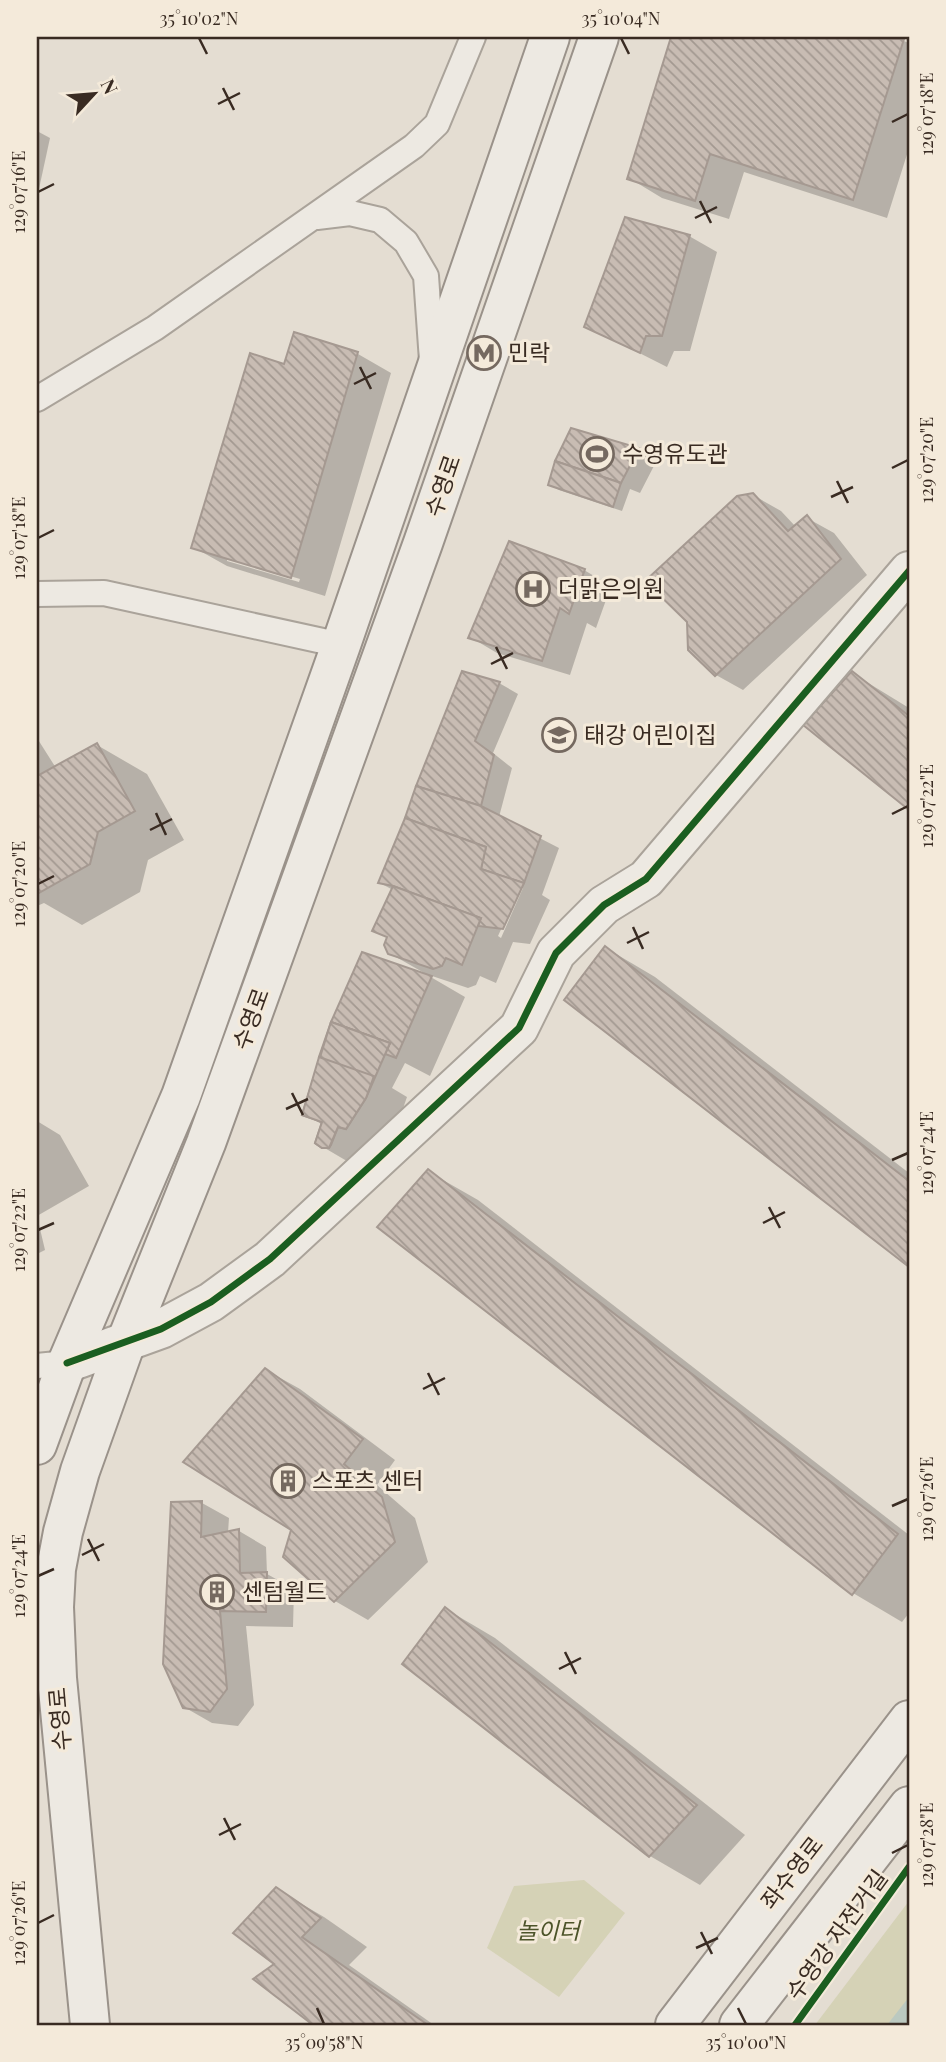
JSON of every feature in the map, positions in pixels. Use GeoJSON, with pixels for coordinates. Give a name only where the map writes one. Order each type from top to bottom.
{"type":"FeatureCollection","features":[{"type":"Feature","properties":{"kind":"main road","name":"수영로"},"geometry":{"type":"LineString","coordinates":[[37,1445],[52,1365],[181,1096],[341,645],[550,37]]}},
{"type":"Feature","properties":{"kind":"main road","name":"수영로"},"geometry":{"type":"LineString","coordinates":[[90,2025],[65,1773],[54,1607],[56,1569],[73,1495],[126,1342],[206,1143],[423,543],[600,37]]}},
{"type":"Feature","properties":{"kind":"main road"},"geometry":{"type":"LineString","coordinates":[[52,1365],[161,1329],[211,1302],[270,1259],[519,1028],[556,953],[604,905],[646,879],[909,571]]}},
{"type":"Feature","properties":{"kind":"main road","name":"좌수영로"},"geometry":{"type":"LineString","coordinates":[[675,2025],[909,1720]]}},
{"type":"Feature","properties":{"kind":"main road"},"geometry":{"type":"LineString","coordinates":[[739,2025],[909,1806]]}},
{"type":"Feature","properties":{"kind":"lane"},"geometry":{"type":"LineString","coordinates":[[37,399],[155,328],[414,146],[437,124],[473,37]]}},
{"type":"Feature","properties":{"kind":"lane"},"geometry":{"type":"LineString","coordinates":[[313,217],[350,213],[380,220],[406,242],[426,276],[433,377]]}},
{"type":"Feature","properties":{"kind":"lane"},"geometry":{"type":"LineString","coordinates":[[37,594],[104,593],[341,645]]}},
{"type":"Feature","properties":{"kind":"green space","name":"놀이터"},"geometry":{"type":"Polygon","coordinates":[[[584,1880],[625,1913],[559,1997],[487,1948],[514,1886],[584,1880]]]}},
{"type":"Feature","properties":{"kind":"green space"},"geometry":{"type":"Polygon","coordinates":[[[909,1901],[909,2025],[815,2025],[909,1901]]]}},
{"type":"Feature","properties":{"kind":"shaded area"},"geometry":{"type":"Polygon","coordinates":[[[909,1997],[909,2025],[887,2025],[909,1997]]]}},
{"type":"Feature","properties":{"kind":"building"},"geometry":{"type":"Polygon","coordinates":[[[671,37],[904,39],[853,200],[710,154],[695,201],[627,179],[671,37]]]}},
{"type":"Feature","properties":{"kind":"building"},"geometry":{"type":"Polygon","coordinates":[[[625,217],[690,235],[662,336],[646,336],[640,353],[584,327],[625,217]]]}},
{"type":"Feature","properties":{"kind":"building"},"geometry":{"type":"Polygon","coordinates":[[[294,332],[358,352],[291,578],[191,548],[250,353],[284,364],[294,332]]]}},
{"type":"Feature","properties":{"kind":"building","name":"수영유도관"},"geometry":{"type":"Polygon","coordinates":[[[571,428],[639,448],[621,483],[555,461],[571,428]]]}},
{"type":"Feature","properties":{"kind":"building"},"geometry":{"type":"Polygon","coordinates":[[[555,461],[621,483],[613,507],[548,485],[555,461]]]}},
{"type":"Feature","properties":{"kind":"building"},"geometry":{"type":"Polygon","coordinates":[[[753,493],[788,531],[807,515],[841,559],[715,676],[688,650],[687,622],[645,581],[737,496],[753,493]]]}},
{"type":"Feature","properties":{"kind":"building","name":"더맑은의원"},"geometry":{"type":"Polygon","coordinates":[[[509,541],[585,569],[569,614],[560,608],[542,661],[468,638],[509,541]]]}},
{"type":"Feature","properties":{"kind":"building"},"geometry":{"type":"Polygon","coordinates":[[[462,671],[500,682],[475,741],[494,755],[481,806],[416,786],[462,671]]]}},
{"type":"Feature","properties":{"kind":"building"},"geometry":{"type":"Polygon","coordinates":[[[852,671],[909,716],[909,810],[803,725],[852,671]]]}},
{"type":"Feature","properties":{"kind":"building"},"geometry":{"type":"Polygon","coordinates":[[[97,743],[135,811],[98,832],[90,864],[37,894],[37,776],[97,743]]]}},
{"type":"Feature","properties":{"kind":"building"},"geometry":{"type":"Polygon","coordinates":[[[416,786],[481,806],[541,836],[524,883],[481,869],[486,847],[405,818],[416,786]]]}},
{"type":"Feature","properties":{"kind":"building"},"geometry":{"type":"Polygon","coordinates":[[[405,818],[486,847],[481,869],[524,883],[503,929],[478,926],[481,918],[378,883],[405,818]]]}},
{"type":"Feature","properties":{"kind":"building"},"geometry":{"type":"Polygon","coordinates":[[[393,886],[481,918],[462,965],[446,958],[442,966],[433,969],[388,954],[384,945],[387,937],[372,931],[393,886]]]}},
{"type":"Feature","properties":{"kind":"building"},"geometry":{"type":"Polygon","coordinates":[[[605,946],[909,1181],[909,1267],[564,1000],[605,946]]]}},
{"type":"Feature","properties":{"kind":"building"},"geometry":{"type":"Polygon","coordinates":[[[362,952],[432,976],[396,1058],[385,1054],[390,1043],[331,1022],[362,952]]]}},
{"type":"Feature","properties":{"kind":"building"},"geometry":{"type":"Polygon","coordinates":[[[331,1022],[390,1043],[374,1076],[319,1057],[331,1022]]]}},
{"type":"Feature","properties":{"kind":"building"},"geometry":{"type":"Polygon","coordinates":[[[331,1022],[390,1043],[366,1098],[346,1129],[338,1127],[329,1148],[322,1148],[315,1143],[322,1122],[302,1115],[331,1022]]]}},
{"type":"Feature","properties":{"kind":"building"},"geometry":{"type":"Polygon","coordinates":[[[319,1057],[374,1076],[366,1098],[346,1129],[338,1127],[329,1148],[322,1148],[315,1143],[322,1122],[302,1115],[319,1057]]]}},
{"type":"Feature","properties":{"kind":"building"},"geometry":{"type":"Polygon","coordinates":[[[428,1169],[898,1534],[852,1595],[377,1227],[428,1169]]]}},
{"type":"Feature","properties":{"kind":"building","name":"스포츠 센터"},"geometry":{"type":"Polygon","coordinates":[[[265,1368],[363,1439],[344,1464],[382,1497],[395,1542],[334,1602],[283,1557],[291,1530],[183,1462],[265,1368]]]}},
{"type":"Feature","properties":{"kind":"building","name":"센텀월드"},"geometry":{"type":"Polygon","coordinates":[[[202,1501],[201,1537],[239,1529],[240,1573],[267,1572],[266,1612],[220,1611],[227,1689],[210,1712],[183,1708],[163,1664],[171,1502],[202,1501]]]}},
{"type":"Feature","properties":{"kind":"building"},"geometry":{"type":"Polygon","coordinates":[[[445,1607],[697,1805],[649,1857],[402,1664],[445,1607]]]}},
{"type":"Feature","properties":{"kind":"building"},"geometry":{"type":"Polygon","coordinates":[[[276,1887],[321,1918],[302,1937],[428,2025],[313,2025],[253,1979],[274,1964],[233,1933],[276,1887]]]}},
{"type":"Feature","properties":{"kind":"cycle path"},"geometry":{"type":"LineString","coordinates":[[67,1363],[161,1329],[211,1302],[270,1259],[519,1028],[556,953],[604,905],[646,879],[909,571]]}},
{"type":"Feature","properties":{"kind":"cycle path","name":"수영강 자전거길"},"geometry":{"type":"LineString","coordinates":[[795,2025],[909,1867]]}},
{"type":"Feature","properties":{"kind":"place","name":"민락"},"geometry":{"type":"Point","coordinates":[484,353]}},
{"type":"Feature","properties":{"kind":"place","name":"수영유도관"},"geometry":{"type":"Point","coordinates":[597,454]}},
{"type":"Feature","properties":{"kind":"place","name":"더맑은의원"},"geometry":{"type":"Point","coordinates":[533,589]}},
{"type":"Feature","properties":{"kind":"place","name":"태강 어린이집"},"geometry":{"type":"Point","coordinates":[559,735]}},
{"type":"Feature","properties":{"kind":"place","name":"스포츠 센터"},"geometry":{"type":"Point","coordinates":[288,1481]}},
{"type":"Feature","properties":{"kind":"place","name":"센텀월드"},"geometry":{"type":"Point","coordinates":[217,1592]}}]}
